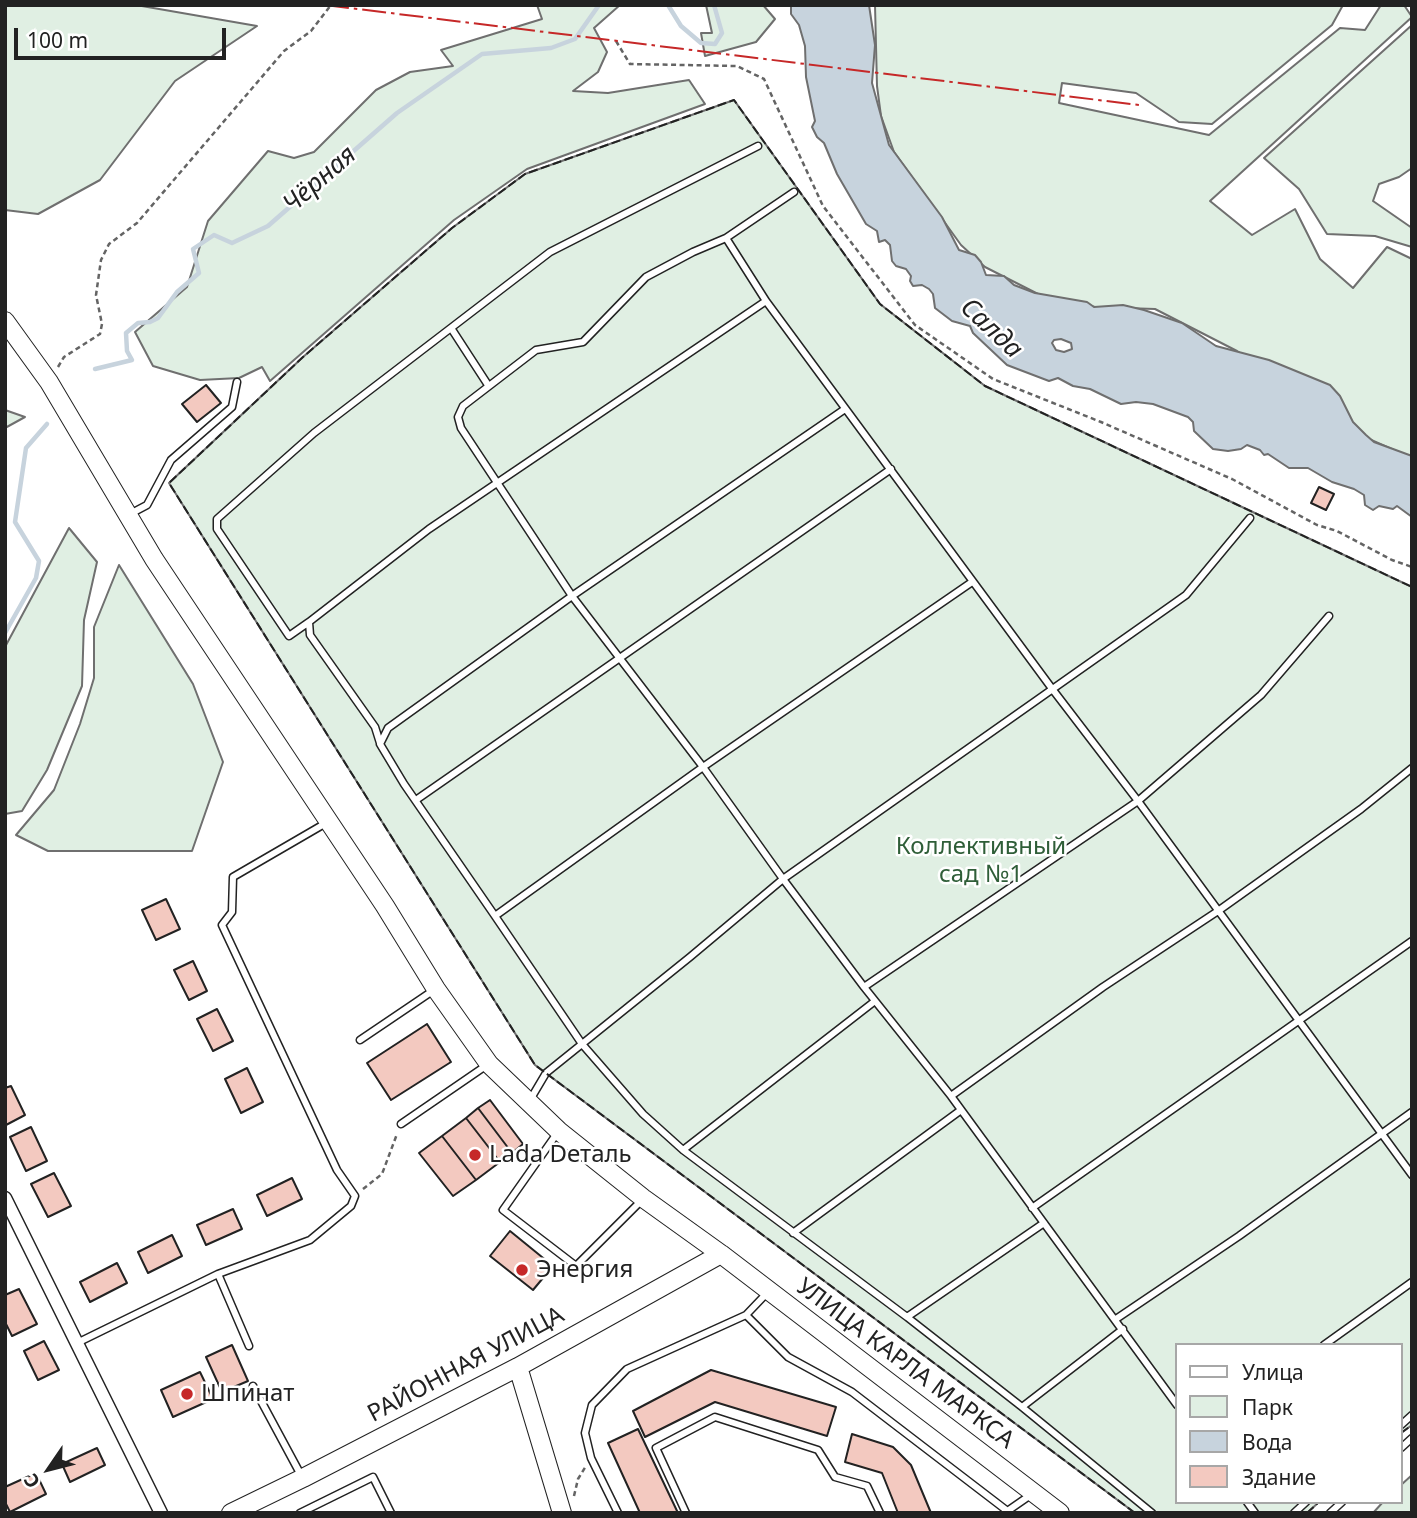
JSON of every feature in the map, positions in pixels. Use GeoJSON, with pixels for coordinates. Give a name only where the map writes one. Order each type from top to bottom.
{"type":"FeatureCollection","features":[{"type":"Feature","properties":{"kind":"street","name":"УЛИЦА КАРЛА МАРКСА"},"geometry":{"type":"LineString","coordinates":[[5,321],[49,382],[128,515],[436,989],[489,1064],[559,1130],[643,1198],[721,1254],[1060,1513]]}},
{"type":"Feature","properties":{"kind":"street"},"geometry":{"type":"LineString","coordinates":[[5,1198],[161,1513]]}},
{"type":"Feature","properties":{"kind":"street","name":"РАЙОННАЯ УЛИЦА"},"geometry":{"type":"LineString","coordinates":[[231,1513],[518,1367],[721,1254]]}},
{"type":"Feature","properties":{"kind":"street"},"geometry":{"type":"LineString","coordinates":[[518,1367],[566,1507]]}},
{"type":"Feature","properties":{"kind":"lane"},"geometry":{"type":"LineString","coordinates":[[758,146],[550,252],[314,433],[216,519],[217,529],[289,636],[429,529],[766,301]]}},
{"type":"Feature","properties":{"kind":"lane"},"geometry":{"type":"LineString","coordinates":[[794,192],[726,238],[693,251],[646,277],[583,342],[536,351],[488,385],[463,407],[458,417],[461,428],[572,596],[703,767],[864,987],[951,1096],[1176,1404]]}},
{"type":"Feature","properties":{"kind":"lane"},"geometry":{"type":"LineString","coordinates":[[726,238],[766,301],[845,409],[1138,801],[1412,1175]]}},
{"type":"Feature","properties":{"kind":"lane"},"geometry":{"type":"LineString","coordinates":[[451,328],[488,385]]}},
{"type":"Feature","properties":{"kind":"lane"},"geometry":{"type":"LineString","coordinates":[[128,515],[147,505],[171,460],[232,407],[237,383]]}},
{"type":"Feature","properties":{"kind":"lane"},"geometry":{"type":"LineString","coordinates":[[380,744],[388,728],[572,596],[845,409]]}},
{"type":"Feature","properties":{"kind":"lane"},"geometry":{"type":"LineString","coordinates":[[416,800],[891,469]]}},
{"type":"Feature","properties":{"kind":"lane"},"geometry":{"type":"LineString","coordinates":[[529,1102],[546,1073],[783,879],[1186,596],[1250,518]]}},
{"type":"Feature","properties":{"kind":"lane"},"geometry":{"type":"LineString","coordinates":[[495,916],[703,767],[972,582]]}},
{"type":"Feature","properties":{"kind":"lane"},"geometry":{"type":"LineString","coordinates":[[864,987],[1138,801],[1261,695],[1329,616]]}},
{"type":"Feature","properties":{"kind":"lane"},"geometry":{"type":"LineString","coordinates":[[309,622],[310,635],[375,727],[380,744],[416,800],[582,1044],[643,1114],[683,1150],[1023,1407],[1152,1513]]}},
{"type":"Feature","properties":{"kind":"lane"},"geometry":{"type":"LineString","coordinates":[[951,1096],[1102,987],[1218,911],[1361,809],[1412,768]]}},
{"type":"Feature","properties":{"kind":"lane"},"geometry":{"type":"LineString","coordinates":[[76,1344],[219,1274],[310,1240],[351,1206],[355,1196],[337,1170],[222,925],[232,912],[233,877],[328,822]]}},
{"type":"Feature","properties":{"kind":"lane"},"geometry":{"type":"LineString","coordinates":[[1032,1208],[1412,941]]}},
{"type":"Feature","properties":{"kind":"lane"},"geometry":{"type":"LineString","coordinates":[[360,1040],[436,989]]}},
{"type":"Feature","properties":{"kind":"lane"},"geometry":{"type":"LineString","coordinates":[[683,1150],[875,1001]]}},
{"type":"Feature","properties":{"kind":"lane"},"geometry":{"type":"LineString","coordinates":[[401,1124],[489,1064]]}},
{"type":"Feature","properties":{"kind":"lane"},"geometry":{"type":"LineString","coordinates":[[793,1233],[961,1110]]}},
{"type":"Feature","properties":{"kind":"lane"},"geometry":{"type":"LineString","coordinates":[[1116,1320],[1412,1112]]}},
{"type":"Feature","properties":{"kind":"lane"},"geometry":{"type":"LineString","coordinates":[[559,1130],[503,1210],[576,1266],[643,1198]]}},
{"type":"Feature","properties":{"kind":"lane"},"geometry":{"type":"LineString","coordinates":[[907,1317],[1044,1223]]}},
{"type":"Feature","properties":{"kind":"lane"},"geometry":{"type":"LineString","coordinates":[[219,1274],[249,1346]]}},
{"type":"Feature","properties":{"kind":"lane"},"geometry":{"type":"LineString","coordinates":[[1327,1343],[1412,1282]]}},
{"type":"Feature","properties":{"kind":"lane"},"geometry":{"type":"LineString","coordinates":[[618,1513],[591,1458],[585,1433],[592,1405],[627,1369],[746,1315],[769,1291]]}},
{"type":"Feature","properties":{"kind":"lane"},"geometry":{"type":"LineString","coordinates":[[746,1315],[788,1357],[852,1392],[1008,1512],[1034,1492]]}},
{"type":"Feature","properties":{"kind":"lane"},"geometry":{"type":"LineString","coordinates":[[1023,1407],[1123,1329]]}},
{"type":"Feature","properties":{"kind":"lane"},"geometry":{"type":"LineString","coordinates":[[253,1386],[303,1478]]}},
{"type":"Feature","properties":{"kind":"lane"},"geometry":{"type":"LineString","coordinates":[[686,1513],[656,1448],[715,1417],[818,1450],[835,1477],[867,1486],[880,1513]]}},
{"type":"Feature","properties":{"kind":"lane"},"geometry":{"type":"LineString","coordinates":[[300,1513],[373,1477],[391,1513]]}},
{"type":"Feature","properties":{"kind":"path"},"geometry":{"type":"LineString","coordinates":[[49,382],[64,357],[100,334],[102,324],[96,295],[102,260],[109,244],[137,223],[284,51],[311,32],[331,5]]}},
{"type":"Feature","properties":{"kind":"path"},"geometry":{"type":"LineString","coordinates":[[616,41],[630,64],[675,67],[737,66],[764,79],[823,206],[915,325],[993,379],[1232,479],[1317,525],[1337,531],[1391,560],[1412,567]]}},
{"type":"Feature","properties":{"kind":"path"},"geometry":{"type":"LineString","coordinates":[[355,1196],[382,1174],[401,1124]]}},
{"type":"Feature","properties":{"kind":"path"},"geometry":{"type":"LineString","coordinates":[[566,1507],[575,1495],[578,1479],[591,1458]]}},
{"type":"Feature","properties":{"kind":"green space"},"geometry":{"type":"Polygon","coordinates":[[[5,5],[136,5],[257,26],[175,81],[100,180],[38,214],[5,210],[5,5]]]}},
{"type":"Feature","properties":{"kind":"green space"},"geometry":{"type":"Polygon","coordinates":[[[537,5],[620,5],[594,28],[607,52],[598,72],[573,91],[608,93],[689,80],[705,104],[527,169],[454,220],[270,381],[262,367],[239,378],[200,380],[153,366],[135,332],[187,287],[208,221],[268,151],[294,158],[314,152],[376,90],[410,72],[453,66],[441,50],[542,19],[537,5]]]}},
{"type":"Feature","properties":{"kind":"green space"},"geometry":{"type":"Polygon","coordinates":[[[706,5],[763,5],[775,19],[756,42],[705,56],[701,33],[712,33],[706,5]]]}},
{"type":"Feature","properties":{"kind":"green space"},"geometry":{"type":"Polygon","coordinates":[[[875,5],[1343,5],[1332,25],[1212,124],[1179,122],[1136,93],[1062,83],[1059,103],[1209,135],[1340,28],[1365,30],[1381,5],[1404,5],[1412,17],[1210,201],[1252,235],[1295,209],[1320,259],[1353,288],[1387,247],[1412,259],[1412,458],[1369,439],[1237,351],[1155,309],[1095,307],[1040,295],[985,267],[961,245],[894,152],[881,116],[877,86],[875,5]]]}},
{"type":"Feature","properties":{"kind":"green space"},"geometry":{"type":"Polygon","coordinates":[[[1412,25],[1412,168],[1399,177],[1379,184],[1373,201],[1412,228],[1412,247],[1375,236],[1327,234],[1299,189],[1264,158],[1412,25]]]}},
{"type":"Feature","properties":{"kind":"green space","name":"Коллективный сад №1"},"geometry":{"type":"Polygon","coordinates":[[[734,100],[880,304],[985,386],[1412,587],[1412,1425],[1403,1432],[1403,1343],[1176,1343],[1176,1504],[1317,1504],[1307,1513],[1135,1513],[535,1065],[169,483],[303,357],[452,228],[525,174],[734,100]]]}},
{"type":"Feature","properties":{"kind":"green space"},"geometry":{"type":"Polygon","coordinates":[[[5,410],[25,417],[5,428],[5,410]]]}},
{"type":"Feature","properties":{"kind":"green space"},"geometry":{"type":"Polygon","coordinates":[[[69,528],[97,562],[84,620],[82,686],[47,770],[22,811],[5,814],[5,647],[69,528]]]}},
{"type":"Feature","properties":{"kind":"green space"},"geometry":{"type":"Polygon","coordinates":[[[119,565],[193,684],[223,762],[192,851],[48,851],[16,835],[54,790],[80,724],[94,678],[94,627],[119,565]]]}},
{"type":"Feature","properties":{"kind":"green space"},"geometry":{"type":"Polygon","coordinates":[[[1412,1475],[1412,1513],[1373,1513],[1381,1504],[1403,1504],[1403,1483],[1412,1475]]]}},
{"type":"Feature","properties":{"kind":"water","name":"Салда"},"geometry":{"type":"Polygon","coordinates":[[[791,5],[869,5],[875,45],[872,83],[889,145],[942,217],[959,250],[975,255],[986,275],[1004,276],[1014,285],[1035,293],[1087,302],[1094,307],[1123,305],[1144,310],[1182,323],[1216,346],[1269,360],[1330,385],[1340,396],[1353,422],[1374,442],[1412,456],[1412,517],[1397,506],[1393,509],[1379,506],[1373,510],[1365,505],[1364,495],[1354,489],[1332,482],[1308,468],[1289,468],[1268,454],[1264,455],[1260,450],[1247,445],[1228,451],[1213,449],[1194,431],[1193,422],[1188,417],[1153,404],[1121,404],[1058,378],[1049,381],[1007,365],[973,333],[970,326],[952,321],[935,308],[933,294],[929,289],[922,285],[913,286],[906,269],[896,266],[892,261],[890,245],[885,240],[879,242],[877,231],[866,224],[837,174],[824,143],[812,127],[815,121],[806,77],[805,46],[799,25],[791,14],[791,5]],[[1061,339],[1052,343],[1056,350],[1064,352],[1072,349],[1071,343],[1061,339]]]}},
{"type":"Feature","properties":{"kind":"building"},"geometry":{"type":"Polygon","coordinates":[[[206,385],[221,403],[197,422],[182,404],[206,385]]]}},
{"type":"Feature","properties":{"kind":"building"},"geometry":{"type":"Polygon","coordinates":[[[1319,487],[1334,494],[1326,510],[1311,503],[1319,487]]]}},
{"type":"Feature","properties":{"kind":"building"},"geometry":{"type":"Polygon","coordinates":[[[166,899],[180,929],[156,940],[142,910],[166,899]]]}},
{"type":"Feature","properties":{"kind":"building"},"geometry":{"type":"Polygon","coordinates":[[[193,961],[207,991],[189,1000],[174,970],[193,961]]]}},
{"type":"Feature","properties":{"kind":"building"},"geometry":{"type":"Polygon","coordinates":[[[217,1009],[233,1041],[213,1051],[197,1019],[217,1009]]]}},
{"type":"Feature","properties":{"kind":"building"},"geometry":{"type":"Polygon","coordinates":[[[427,1024],[451,1062],[391,1100],[367,1063],[427,1024]]]}},
{"type":"Feature","properties":{"kind":"building"},"geometry":{"type":"Polygon","coordinates":[[[247,1068],[263,1102],[241,1113],[225,1079],[247,1068]]]}},
{"type":"Feature","properties":{"kind":"building"},"geometry":{"type":"Polygon","coordinates":[[[11,1086],[25,1115],[6,1125],[5,1088],[11,1086]]]}},
{"type":"Feature","properties":{"kind":"building"},"geometry":{"type":"Polygon","coordinates":[[[490,1100],[523,1144],[512,1153],[478,1108],[490,1100]]]}},
{"type":"Feature","properties":{"kind":"building"},"geometry":{"type":"Polygon","coordinates":[[[478,1108],[512,1153],[500,1162],[466,1118],[478,1108]]]}},
{"type":"Feature","properties":{"kind":"building"},"geometry":{"type":"Polygon","coordinates":[[[466,1118],[500,1162],[476,1180],[442,1136],[466,1118]]]}},
{"type":"Feature","properties":{"kind":"building"},"geometry":{"type":"Polygon","coordinates":[[[31,1127],[47,1161],[26,1171],[10,1137],[31,1127]]]}},
{"type":"Feature","properties":{"kind":"building"},"geometry":{"type":"Polygon","coordinates":[[[442,1136],[476,1180],[453,1196],[419,1153],[442,1136]]]}},
{"type":"Feature","properties":{"kind":"building"},"geometry":{"type":"Polygon","coordinates":[[[54,1173],[71,1206],[48,1217],[31,1184],[54,1173]]]}},
{"type":"Feature","properties":{"kind":"building"},"geometry":{"type":"Polygon","coordinates":[[[292,1178],[302,1199],[267,1216],[257,1195],[292,1178]]]}},
{"type":"Feature","properties":{"kind":"building"},"geometry":{"type":"Polygon","coordinates":[[[233,1209],[242,1229],[206,1245],[197,1225],[233,1209]]]}},
{"type":"Feature","properties":{"kind":"building"},"geometry":{"type":"Polygon","coordinates":[[[510,1231],[553,1266],[533,1290],[490,1256],[510,1231]]]}},
{"type":"Feature","properties":{"kind":"building"},"geometry":{"type":"Polygon","coordinates":[[[172,1235],[182,1256],[148,1273],[138,1252],[172,1235]]]}},
{"type":"Feature","properties":{"kind":"building"},"geometry":{"type":"Polygon","coordinates":[[[117,1263],[127,1283],[90,1302],[80,1282],[117,1263]]]}},
{"type":"Feature","properties":{"kind":"building"},"geometry":{"type":"Polygon","coordinates":[[[19,1289],[37,1324],[12,1336],[5,1322],[5,1295],[19,1289]]]}},
{"type":"Feature","properties":{"kind":"building"},"geometry":{"type":"Polygon","coordinates":[[[44,1341],[59,1370],[38,1380],[24,1351],[44,1341]]]}},
{"type":"Feature","properties":{"kind":"building"},"geometry":{"type":"Polygon","coordinates":[[[232,1345],[248,1381],[222,1392],[206,1357],[232,1345]]]}},
{"type":"Feature","properties":{"kind":"building"},"geometry":{"type":"Polygon","coordinates":[[[711,1370],[836,1407],[827,1436],[715,1402],[645,1437],[633,1411],[711,1370]]]}},
{"type":"Feature","properties":{"kind":"building","name":"Шпинат"},"geometry":{"type":"Polygon","coordinates":[[[200,1372],[213,1399],[173,1417],[161,1390],[200,1372]]]}},
{"type":"Feature","properties":{"kind":"building"},"geometry":{"type":"Polygon","coordinates":[[[638,1429],[678,1513],[640,1513],[608,1443],[638,1429]]]}},
{"type":"Feature","properties":{"kind":"building"},"geometry":{"type":"Polygon","coordinates":[[[852,1434],[893,1447],[911,1465],[931,1513],[898,1513],[882,1473],[845,1462],[852,1434]]]}},
{"type":"Feature","properties":{"kind":"building"},"geometry":{"type":"Polygon","coordinates":[[[97,1448],[105,1465],[70,1482],[62,1464],[97,1448]]]}},
{"type":"Feature","properties":{"kind":"building"},"geometry":{"type":"Polygon","coordinates":[[[36,1473],[46,1494],[10,1512],[5,1502],[5,1487],[36,1473]]]}},
{"type":"Feature","properties":{"kind":"waterway","name":"Чёрная"},"geometry":{"type":"LineString","coordinates":[[95,369],[132,360],[127,351],[126,333],[138,323],[158,318],[177,292],[199,273],[193,249],[214,235],[232,243],[268,226],[397,113],[482,54],[551,48],[575,39],[599,5]]}},
{"type":"Feature","properties":{"kind":"waterway","name":"Чёрная"},"geometry":{"type":"LineString","coordinates":[[668,5],[681,26],[701,43],[715,44],[722,33],[714,5]]}},
{"type":"Feature","properties":{"kind":"waterway","name":"Чёрная"},"geometry":{"type":"LineString","coordinates":[[5,633],[36,578],[39,561],[15,522],[26,448],[47,424]]}},
{"type":"Feature","properties":{"kind":"fence"},"geometry":{"type":"LineString","coordinates":[[1135,1513],[535,1065],[169,483],[303,357],[452,228],[525,174],[734,100],[880,304],[985,386],[1412,587]]}},
{"type":"Feature","properties":{"kind":"fence"},"geometry":{"type":"LineString","coordinates":[[1403,1432],[1412,1425]]}},
{"type":"Feature","properties":{"kind":"fence"},"geometry":{"type":"LineString","coordinates":[[1307,1513],[1317,1504]]}},
{"type":"Feature","properties":{"kind":"power"},"geometry":{"type":"LineString","coordinates":[[325,5],[1139,105]]}},
{"type":"Feature","properties":{"kind":"place","name":"Lada Dеталь"},"geometry":{"type":"Point","coordinates":[475,1155]}},
{"type":"Feature","properties":{"kind":"place","name":"Энергия"},"geometry":{"type":"Point","coordinates":[522,1270]}},
{"type":"Feature","properties":{"kind":"place","name":"Шпинат"},"geometry":{"type":"Point","coordinates":[187,1394]}}]}
